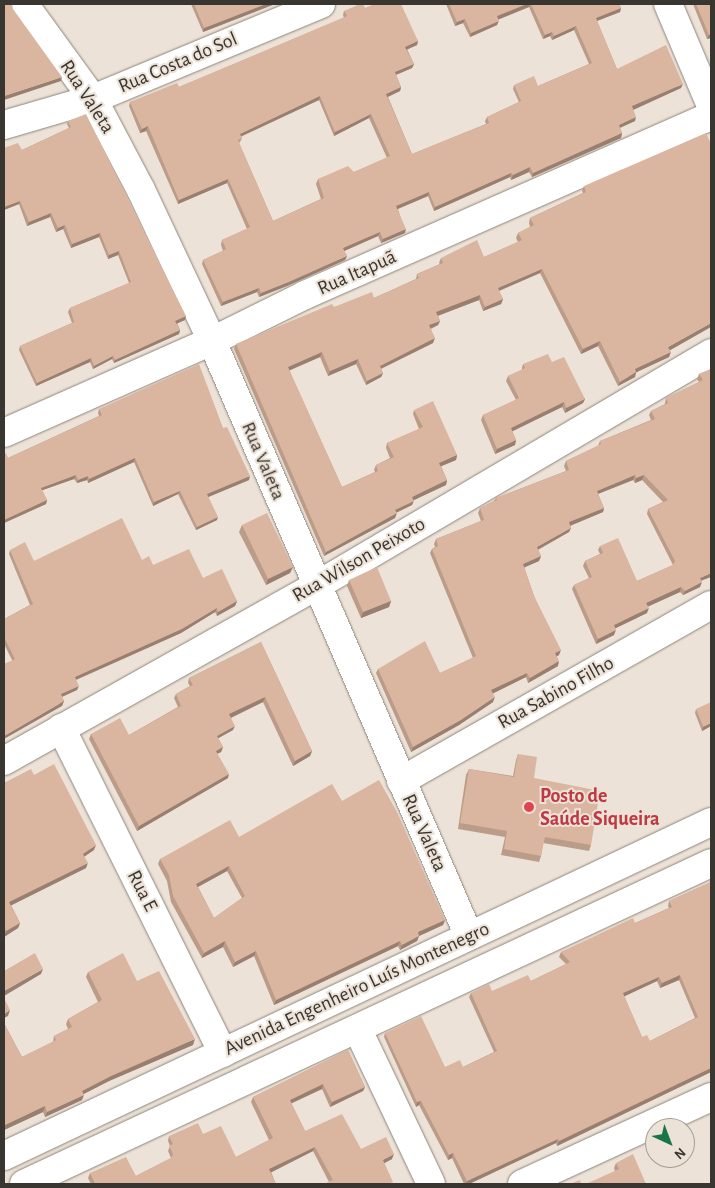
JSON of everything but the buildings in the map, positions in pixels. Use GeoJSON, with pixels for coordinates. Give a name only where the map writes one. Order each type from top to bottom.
{"type":"FeatureCollection","features":[{"type":"Feature","properties":{"kind":"street","name":"Rua Valeta"},"geometry":{"type":"LineString","coordinates":[[24,4],[93,99],[141,190],[212,341],[316,586],[469,936]]}},
{"type":"Feature","properties":{"kind":"street","name":"Rua Costa do Sol"},"geometry":{"type":"LineString","coordinates":[[4,125],[93,99],[321,4]]}},
{"type":"Feature","properties":{"kind":"street"},"geometry":{"type":"LineString","coordinates":[[668,4],[711,106]]}},
{"type":"Feature","properties":{"kind":"street","name":"Rua Itapuã"},"geometry":{"type":"LineString","coordinates":[[4,433],[212,341],[305,295],[711,116]]}},
{"type":"Feature","properties":{"kind":"street","name":"Rua Wilson Peixoto"},"geometry":{"type":"LineString","coordinates":[[4,760],[316,586],[711,353]]}},
{"type":"Feature","properties":{"kind":"street","name":"Rua Sabino Filho"},"geometry":{"type":"LineString","coordinates":[[401,781],[711,605]]}},
{"type":"Feature","properties":{"kind":"street","name":"Rua E"},"geometry":{"type":"LineString","coordinates":[[62,728],[224,1053]]}},
{"type":"Feature","properties":{"kind":"street"},"geometry":{"type":"LineString","coordinates":[[704,826],[711,856]]}},
{"type":"Feature","properties":{"kind":"street","name":"Avenida Engenheiro Luís Montenegro"},"geometry":{"type":"LineString","coordinates":[[4,1156],[704,826]]}},
{"type":"Feature","properties":{"kind":"street","name":"Avenida Engenheiro Luís Montenegro"},"geometry":{"type":"LineString","coordinates":[[24,1184],[358,1030],[711,863]]}},
{"type":"Feature","properties":{"kind":"street"},"geometry":{"type":"LineString","coordinates":[[358,1030],[431,1184]]}},
{"type":"Feature","properties":{"kind":"street"},"geometry":{"type":"LineString","coordinates":[[522,1184],[711,1097]]}},
{"type":"Feature","properties":{"kind":"street"},"geometry":{"type":"LineString","coordinates":[[47,1137],[61,1167]]}},
{"type":"Feature","properties":{"kind":"place","name":"Posto de Saúde Siqueira"},"geometry":{"type":"Point","coordinates":[529,807]}}]}
